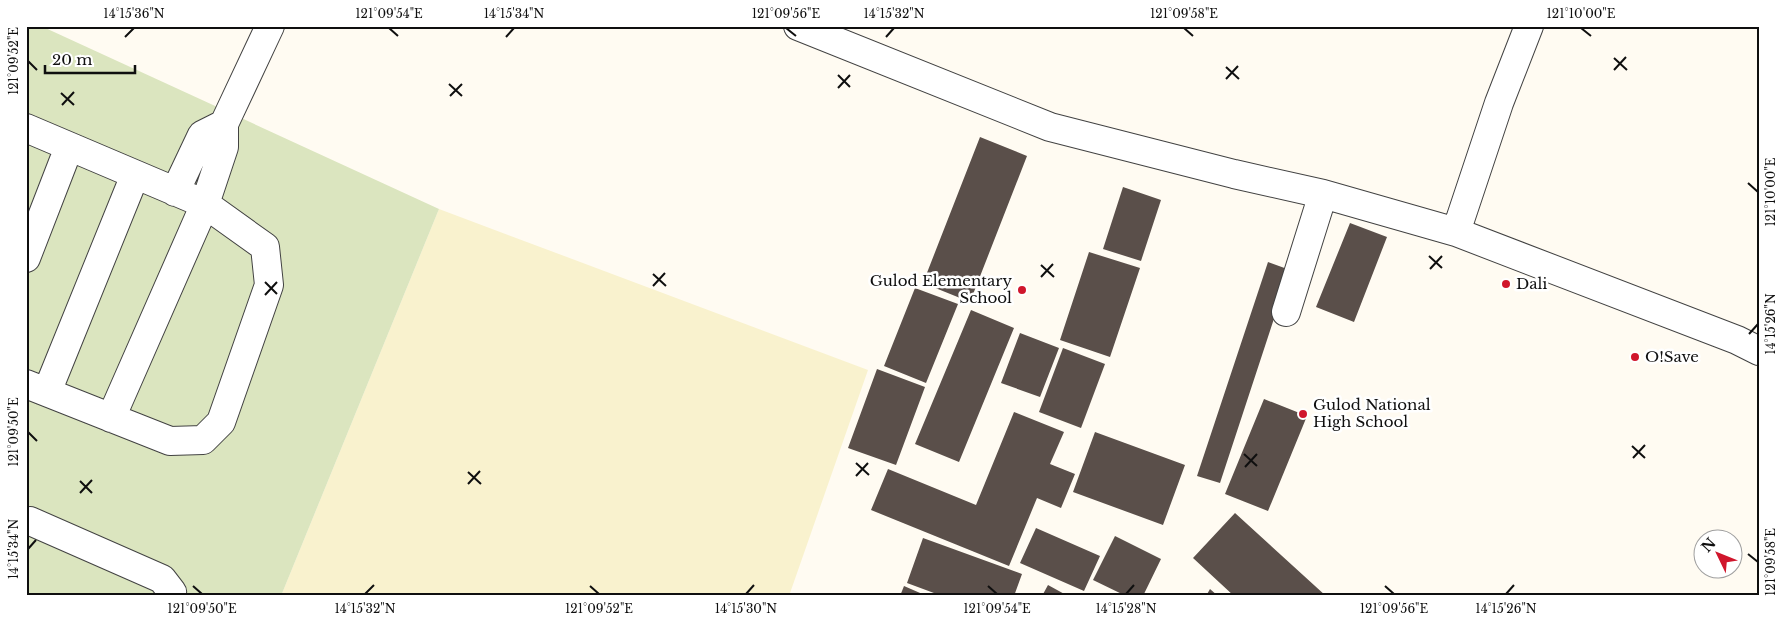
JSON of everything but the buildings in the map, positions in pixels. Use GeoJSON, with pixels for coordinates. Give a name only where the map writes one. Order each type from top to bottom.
{"type":"FeatureCollection","features":[{"type":"Feature","properties":{"kind":"street"},"geometry":{"type":"LineString","coordinates":[[111,418],[205,204],[224,147],[224,124],[270,26]]}},
{"type":"Feature","properties":{"kind":"street"},"geometry":{"type":"LineString","coordinates":[[798,26],[1050,127],[1234,174],[1323,194],[1456,232],[1737,340],[1759,352]]}},
{"type":"Feature","properties":{"kind":"street"},"geometry":{"type":"LineString","coordinates":[[1456,232],[1499,103],[1529,26]]}},
{"type":"Feature","properties":{"kind":"street"},"geometry":{"type":"LineString","coordinates":[[175,192],[202,135],[224,124]]}},
{"type":"Feature","properties":{"kind":"street"},"geometry":{"type":"LineString","coordinates":[[26,128],[205,204],[265,248],[269,285],[221,422],[203,440],[170,441],[37,388],[135,175]]}},
{"type":"Feature","properties":{"kind":"street"},"geometry":{"type":"LineString","coordinates":[[26,258],[69,147]]}},
{"type":"Feature","properties":{"kind":"street"},"geometry":{"type":"LineString","coordinates":[[1286,312],[1323,194]]}},
{"type":"Feature","properties":{"kind":"street"},"geometry":{"type":"LineString","coordinates":[[26,522],[30,521],[162,579],[172,592],[170,596]]}},
{"type":"Feature","properties":{"kind":"shaded area"},"geometry":{"type":"Polygon","coordinates":[[[439,209],[868,370],[789,596],[281,596],[439,209]]]}},
{"type":"Feature","properties":{"kind":"green space"},"geometry":{"type":"Polygon","coordinates":[[[26,26],[41,26],[439,209],[281,596],[26,596],[26,26]]]}},
{"type":"Feature","properties":{"kind":"place","name":"Dali"},"geometry":{"type":"Point","coordinates":[1506,284]}},
{"type":"Feature","properties":{"kind":"place","name":"Gulod Elementary School"},"geometry":{"type":"Point","coordinates":[1022,290]}},
{"type":"Feature","properties":{"kind":"place","name":"O!Save"},"geometry":{"type":"Point","coordinates":[1635,357]}},
{"type":"Feature","properties":{"kind":"place","name":"Gulod National High School"},"geometry":{"type":"Point","coordinates":[1303,414]}}]}
